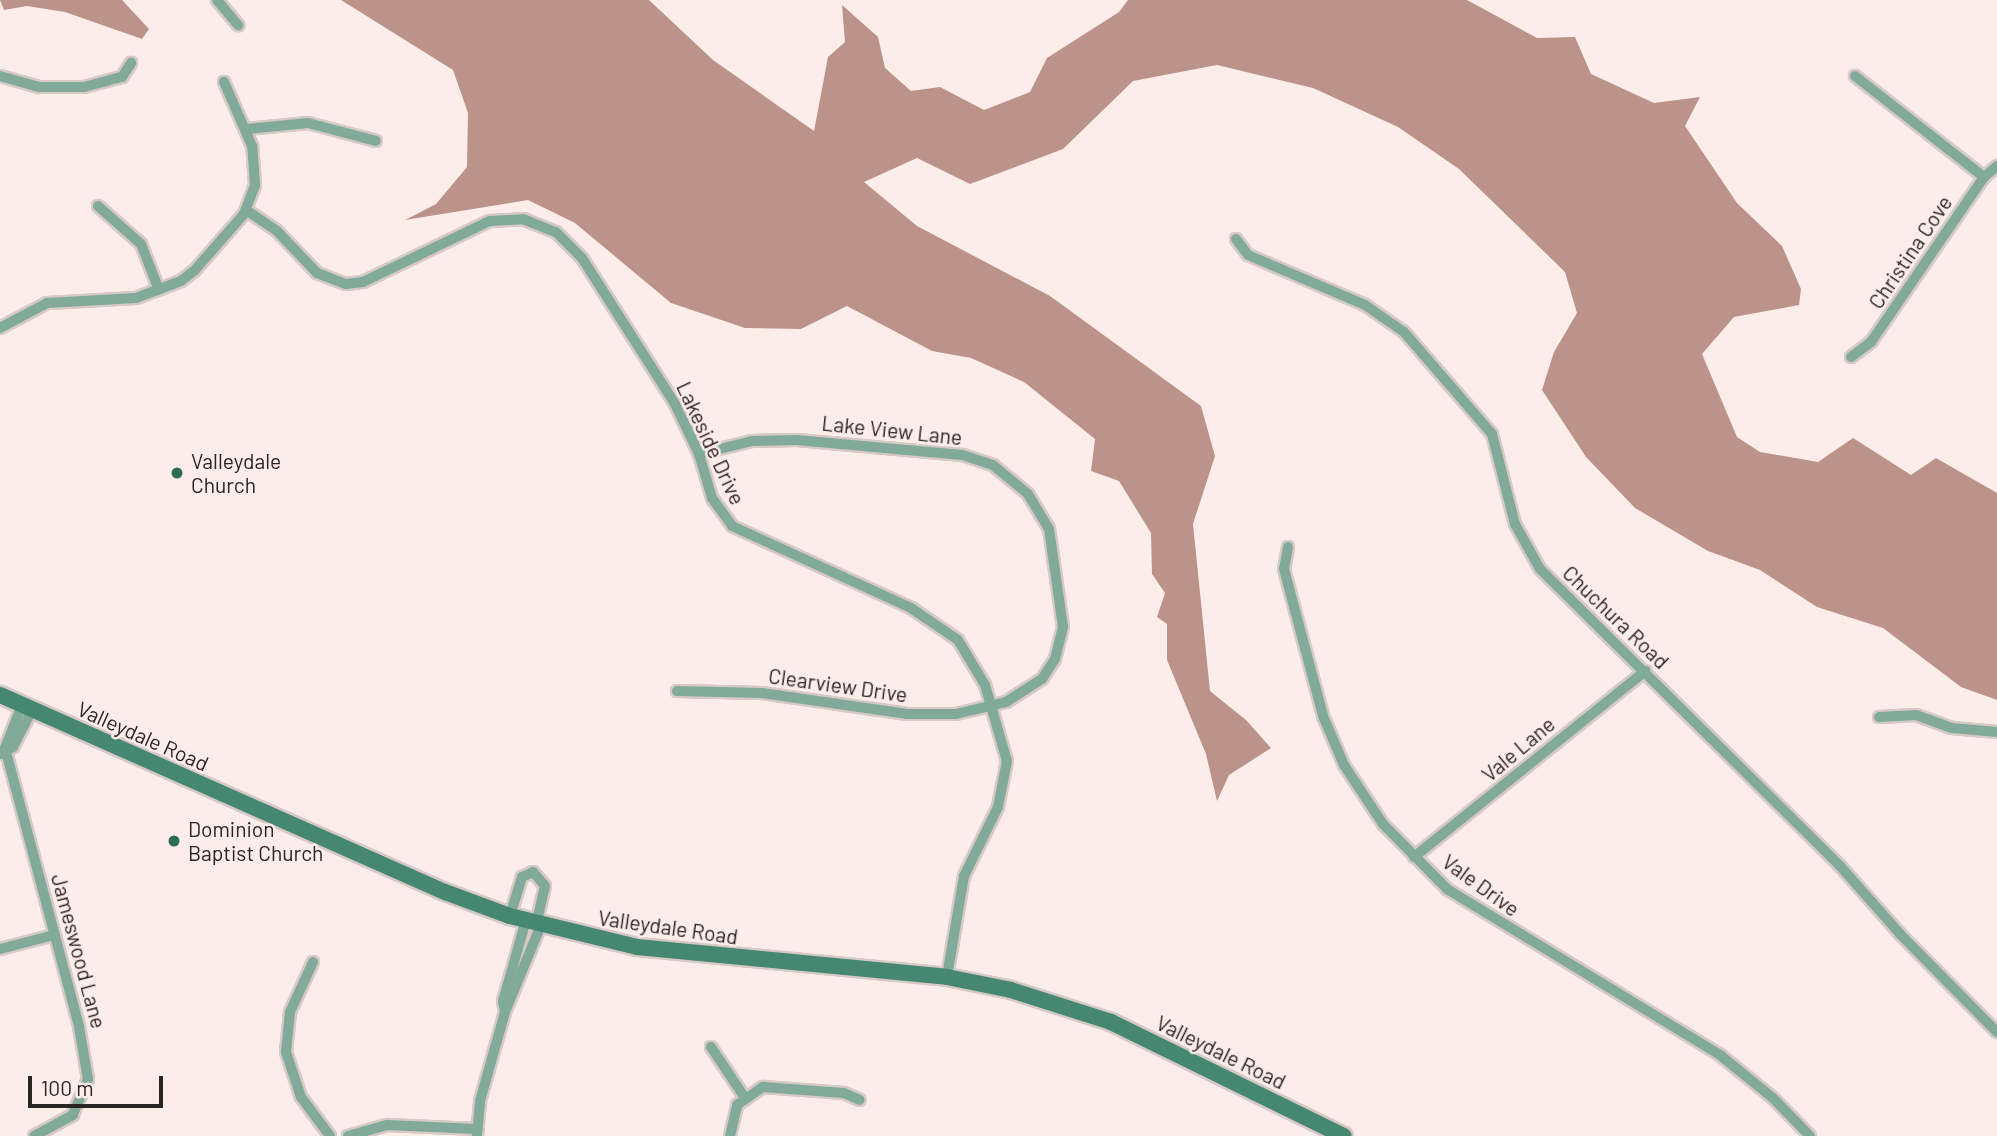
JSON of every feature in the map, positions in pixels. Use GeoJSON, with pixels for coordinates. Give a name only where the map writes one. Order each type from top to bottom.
{"type":"FeatureCollection","features":[{"type":"Feature","properties":{"kind":"main road","name":"Valleydale Road"},"geometry":{"type":"LineString","coordinates":[[0,695],[445,892],[510,916],[692,955],[947,978],[1034,996],[1111,1022],[1340,1135]]}},
{"type":"Feature","properties":{"kind":"street"},"geometry":{"type":"LineString","coordinates":[[217,0],[238,24]]}},
{"type":"Feature","properties":{"kind":"street"},"geometry":{"type":"LineString","coordinates":[[0,76],[39,87],[83,87],[122,78],[131,63]]}},
{"type":"Feature","properties":{"kind":"street"},"geometry":{"type":"LineString","coordinates":[[1855,76],[1984,177]]}},
{"type":"Feature","properties":{"kind":"street"},"geometry":{"type":"LineString","coordinates":[[0,328],[30,308],[59,300],[136,298],[159,290],[195,270],[246,210],[255,173],[247,129],[224,82]]}},
{"type":"Feature","properties":{"kind":"street"},"geometry":{"type":"LineString","coordinates":[[247,129],[308,123],[376,141]]}},
{"type":"Feature","properties":{"kind":"street","name":"Christina Cove"},"geometry":{"type":"LineString","coordinates":[[1851,357],[1871,342],[1984,177],[1997,166]]}},
{"type":"Feature","properties":{"kind":"street"},"geometry":{"type":"LineString","coordinates":[[98,206],[141,244],[159,290]]}},
{"type":"Feature","properties":{"kind":"street","name":"Lakeside Drive"},"geometry":{"type":"LineString","coordinates":[[246,210],[277,231],[317,273],[346,284],[363,282],[490,221],[523,219],[547,226],[567,241],[593,275],[675,404],[699,454],[712,498],[732,526],[939,624],[964,646],[993,705],[1005,748],[1004,787],[964,876],[947,978]]}},
{"type":"Feature","properties":{"kind":"street","name":"Chuchura Road"},"geometry":{"type":"LineString","coordinates":[[1236,239],[1248,256],[1365,305],[1410,339],[1492,434],[1515,524],[1540,569],[1645,671],[1997,1032]]}},
{"type":"Feature","properties":{"kind":"street","name":"Lake View Lane"},"geometry":{"type":"LineString","coordinates":[[699,454],[772,439],[902,448],[973,458],[993,465],[1020,486],[1049,529],[1063,627],[1055,659],[1042,679],[1016,697],[993,705]]}},
{"type":"Feature","properties":{"kind":"street","name":"Vale Drive"},"geometry":{"type":"LineString","coordinates":[[1288,547],[1284,569],[1313,685],[1336,748],[1361,794],[1414,857],[1447,889],[1494,920],[1720,1055],[1773,1098],[1810,1136]]}},
{"type":"Feature","properties":{"kind":"street","name":"Vale Lane"},"geometry":{"type":"LineString","coordinates":[[1414,857],[1645,671]]}},
{"type":"Feature","properties":{"kind":"street","name":"Clearview Drive"},"geometry":{"type":"LineString","coordinates":[[677,691],[762,693],[928,716],[993,705]]}},
{"type":"Feature","properties":{"kind":"street","name":"Jameswood Lane"},"geometry":{"type":"LineString","coordinates":[[27,708],[5,742],[3,753],[54,934],[88,1079],[73,1115],[34,1136]]}},
{"type":"Feature","properties":{"kind":"street"},"geometry":{"type":"LineString","coordinates":[[1879,717],[1916,715],[1952,728],[1997,732]]}},
{"type":"Feature","properties":{"kind":"street"},"geometry":{"type":"LineString","coordinates":[[348,1136],[387,1125],[477,1133],[480,1101],[545,886],[533,872],[522,877],[510,916]]}},
{"type":"Feature","properties":{"kind":"street"},"geometry":{"type":"LineString","coordinates":[[0,949],[54,934]]}},
{"type":"Feature","properties":{"kind":"street"},"geometry":{"type":"LineString","coordinates":[[313,962],[290,1012],[285,1052],[301,1097],[330,1136]]}},
{"type":"Feature","properties":{"kind":"street"},"geometry":{"type":"LineString","coordinates":[[711,1047],[745,1098]]}},
{"type":"Feature","properties":{"kind":"street"},"geometry":{"type":"LineString","coordinates":[[730,1136],[734,1110],[745,1098],[763,1087],[850,1094],[860,1100]]}},
{"type":"Feature","properties":{"kind":"shaded area"},"geometry":{"type":"Polygon","coordinates":[[[0,0],[122,0],[149,29],[142,39],[65,12],[27,6],[4,10],[0,0]]]}},
{"type":"Feature","properties":{"kind":"shaded area"},"geometry":{"type":"Polygon","coordinates":[[[341,0],[649,0],[713,60],[814,131],[828,57],[845,42],[842,5],[878,37],[885,68],[911,91],[940,87],[984,110],[1030,92],[1047,58],[1119,12],[1128,0],[1467,0],[1537,38],[1575,37],[1591,74],[1654,103],[1700,97],[1685,126],[1737,203],[1782,246],[1801,289],[1799,305],[1734,317],[1702,354],[1737,437],[1760,452],[1818,462],[1853,438],[1911,475],[1936,458],[1997,493],[1997,700],[1961,687],[1883,628],[1817,607],[1760,570],[1708,551],[1635,508],[1586,457],[1542,390],[1554,352],[1577,313],[1565,272],[1459,169],[1398,127],[1313,88],[1217,65],[1133,81],[1063,149],[970,184],[917,158],[864,182],[917,226],[1050,296],[1201,406],[1215,456],[1193,524],[1210,691],[1246,720],[1271,748],[1229,775],[1217,801],[1206,754],[1167,660],[1167,624],[1157,617],[1165,593],[1152,574],[1151,533],[1119,481],[1091,471],[1095,439],[1024,382],[971,358],[932,351],[847,306],[801,329],[745,328],[671,303],[575,223],[528,200],[405,220],[436,204],[467,167],[468,113],[453,70],[341,0]]]}},
{"type":"Feature","properties":{"kind":"place","name":"Valleydale Church"},"geometry":{"type":"Point","coordinates":[177,473]}},
{"type":"Feature","properties":{"kind":"place","name":"Dominion Baptist Church"},"geometry":{"type":"Point","coordinates":[174,841]}}]}
